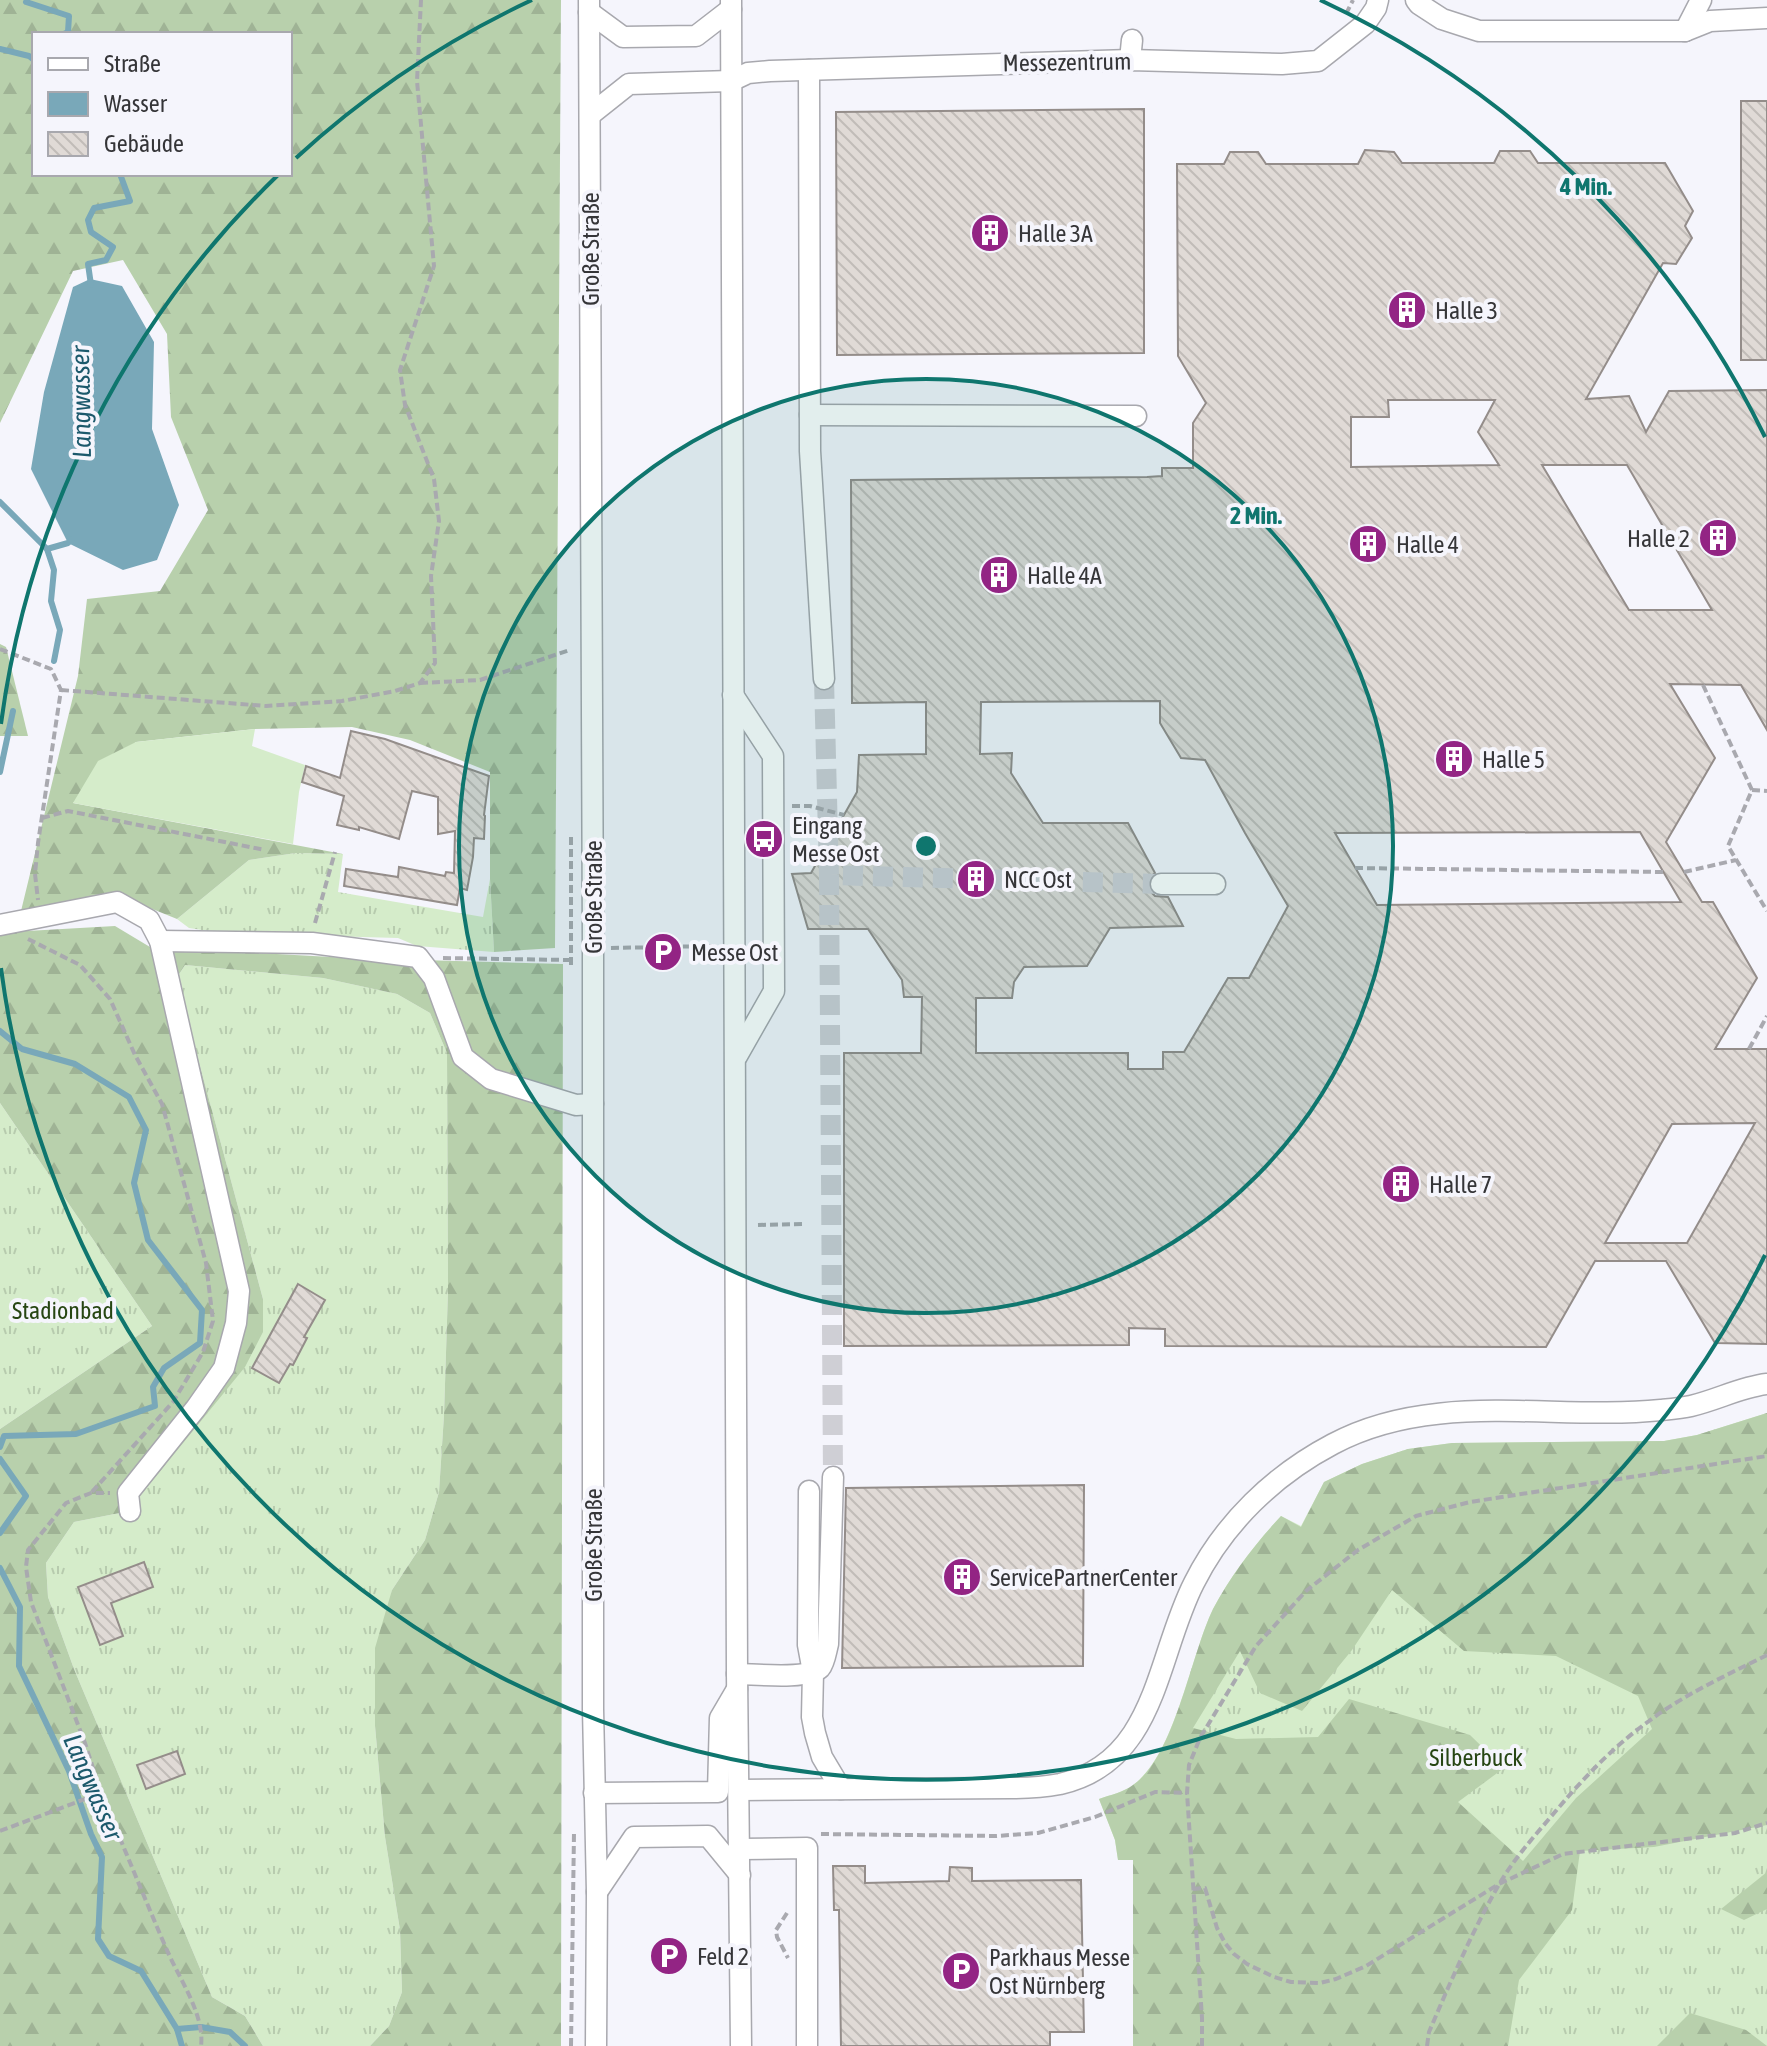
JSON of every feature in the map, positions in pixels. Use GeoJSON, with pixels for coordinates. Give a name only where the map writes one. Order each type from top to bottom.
{"type":"FeatureCollection","features":[{"type":"Feature","properties":{"kind":"lane","name":"Messezentrum"},"geometry":{"type":"LineString","coordinates":[[590,115],[629,84],[731,81],[748,73],[1131,50],[1282,64],[1318,61],[1365,24],[1378,0]]}},
{"type":"Feature","properties":{"kind":"lane"},"geometry":{"type":"LineString","coordinates":[[1416,0],[1442,19],[1479,31],[1685,31],[1710,21],[1767,18]]}},
{"type":"Feature","properties":{"kind":"lane"},"geometry":{"type":"LineString","coordinates":[[1685,31],[1701,0]]}},
{"type":"Feature","properties":{"kind":"lane"},"geometry":{"type":"LineString","coordinates":[[589,6],[623,37],[696,36],[731,4]]}},
{"type":"Feature","properties":{"kind":"lane"},"geometry":{"type":"LineString","coordinates":[[731,4],[741,2046]]}},
{"type":"Feature","properties":{"kind":"lane","name":"Große Straße"},"geometry":{"type":"LineString","coordinates":[[589,6],[596,2046]]}},
{"type":"Feature","properties":{"kind":"lane"},"geometry":{"type":"LineString","coordinates":[[809,70],[810,451],[824,679]]}},
{"type":"Feature","properties":{"kind":"lane"},"geometry":{"type":"LineString","coordinates":[[810,415],[1136,416]]}},
{"type":"Feature","properties":{"kind":"lane"},"geometry":{"type":"LineString","coordinates":[[733,695],[773,756],[774,991],[735,1059]]}},
{"type":"Feature","properties":{"kind":"lane"},"geometry":{"type":"LineString","coordinates":[[1161,884],[1215,884]]}},
{"type":"Feature","properties":{"kind":"lane"},"geometry":{"type":"LineString","coordinates":[[4,925],[117,902],[149,920],[160,941],[239,1291],[236,1323],[224,1368],[129,1502]]}},
{"type":"Feature","properties":{"kind":"lane"},"geometry":{"type":"LineString","coordinates":[[160,941],[312,943],[418,957],[434,978],[463,1057],[491,1079],[576,1105],[593,1104]]}},
{"type":"Feature","properties":{"kind":"lane"},"geometry":{"type":"LineString","coordinates":[[739,1790],[1038,1787],[1061,1784],[1085,1775],[1122,1749],[1145,1715],[1193,1583],[1219,1540],[1269,1486],[1335,1443],[1367,1430],[1436,1414],[1663,1410],[1693,1406],[1767,1384]]}},
{"type":"Feature","properties":{"kind":"lane"},"geometry":{"type":"LineString","coordinates":[[737,1681],[813,1672],[820,1668],[828,1644],[833,1477]]}},
{"type":"Feature","properties":{"kind":"lane"},"geometry":{"type":"LineString","coordinates":[[809,1491],[808,1645],[813,1672],[812,1717],[822,1757],[841,1789]]}},
{"type":"Feature","properties":{"kind":"lane"},"geometry":{"type":"LineString","coordinates":[[594,1793],[718,1792],[720,1718],[737,1681]]}},
{"type":"Feature","properties":{"kind":"lane"},"geometry":{"type":"LineString","coordinates":[[597,1892],[634,1837],[708,1836],[740,1875]]}},
{"type":"Feature","properties":{"kind":"lane"},"geometry":{"type":"LineString","coordinates":[[740,1849],[807,1848],[807,2046]]}},
{"type":"Feature","properties":{"kind":"path"},"geometry":{"type":"LineString","coordinates":[[420,683],[435,663],[431,576],[439,521],[434,479],[405,405],[400,370],[434,266],[417,81],[421,0]]}},
{"type":"Feature","properties":{"kind":"path"},"geometry":{"type":"LineString","coordinates":[[1341,24],[1353,0]]}},
{"type":"Feature","properties":{"kind":"path"},"geometry":{"type":"LineString","coordinates":[[0,649],[51,669],[61,690],[35,874],[40,918]]}},
{"type":"Feature","properties":{"kind":"path"},"geometry":{"type":"LineString","coordinates":[[61,690],[266,706],[342,701],[420,683],[480,680],[570,650]]}},
{"type":"Feature","properties":{"kind":"path"},"geometry":{"type":"LineString","coordinates":[[1703,685],[1752,790],[1728,846],[1767,911]]}},
{"type":"Feature","properties":{"kind":"path"},"geometry":{"type":"LineString","coordinates":[[1752,790],[1767,791]]}},
{"type":"Feature","properties":{"kind":"path"},"geometry":{"type":"LineString","coordinates":[[786,805],[810,806],[844,815]]}},
{"type":"Feature","properties":{"kind":"path"},"geometry":{"type":"LineString","coordinates":[[42,818],[68,811],[265,850]]}},
{"type":"Feature","properties":{"kind":"path"},"geometry":{"type":"LineString","coordinates":[[312,943],[335,852]]}},
{"type":"Feature","properties":{"kind":"path"},"geometry":{"type":"LineString","coordinates":[[1684,872],[1737,860]]}},
{"type":"Feature","properties":{"kind":"path"},"geometry":{"type":"LineString","coordinates":[[1355,868],[1663,872]]}},
{"type":"Feature","properties":{"kind":"path"},"geometry":{"type":"LineString","coordinates":[[4,925],[80,965],[110,999],[135,1055],[162,1104],[206,1263],[213,1321],[203,1352],[173,1402],[91,1493],[66,1503],[28,1550],[26,1567],[31,1602],[101,1793],[167,1952],[199,2020],[201,2046]]}},
{"type":"Feature","properties":{"kind":"path"},"geometry":{"type":"LineString","coordinates":[[418,957],[571,960],[593,953],[735,945]]}},
{"type":"Feature","properties":{"kind":"path"},"geometry":{"type":"LineString","coordinates":[[1749,1049],[1767,1016]]}},
{"type":"Feature","properties":{"kind":"path"},"geometry":{"type":"LineString","coordinates":[[758,1225],[803,1224]]}},
{"type":"Feature","properties":{"kind":"path"},"geometry":{"type":"LineString","coordinates":[[1202,2046],[1187,1793],[1189,1765],[1200,1738],[1256,1646],[1306,1591],[1358,1550],[1416,1516],[1470,1502],[1767,1456]]}},
{"type":"Feature","properties":{"kind":"path"},"geometry":{"type":"LineString","coordinates":[[91,1493],[129,1502]]}},
{"type":"Feature","properties":{"kind":"path"},"geometry":{"type":"LineString","coordinates":[[1427,2046],[1429,2032],[1468,1941],[1499,1884],[1525,1847],[1587,1774],[1652,1718],[1767,1655]]}},
{"type":"Feature","properties":{"kind":"path"},"geometry":{"type":"LineString","coordinates":[[808,1834],[996,1836],[1038,1833],[1095,1817],[1155,1792],[1187,1793]]}},
{"type":"Feature","properties":{"kind":"path"},"geometry":{"type":"LineString","coordinates":[[0,1831],[101,1793]]}},
{"type":"Feature","properties":{"kind":"path"},"geometry":{"type":"LineString","coordinates":[[1192,1889],[1205,1888],[1225,1943],[1247,1964],[1274,1977],[1306,1983],[1328,1981],[1352,1973],[1499,1884],[1563,1854],[1735,1833],[1767,1823]]}},
{"type":"Feature","properties":{"kind":"green space"},"geometry":{"type":"Polygon","coordinates":[[[0,0],[561,0],[555,948],[494,952],[490,772],[410,740],[352,727],[255,729],[136,742],[73,803],[343,854],[296,853],[249,860],[177,919],[118,895],[21,911],[78,676],[87,599],[160,591],[208,510],[171,417],[167,334],[123,260],[73,271],[0,423],[0,0]]]}},
{"type":"Feature","properties":{"kind":"green space"},"geometry":{"type":"Polygon","coordinates":[[[0,644],[6,647],[28,736],[0,736],[0,644]]]}},
{"type":"Feature","properties":{"kind":"green space"},"geometry":{"type":"Polygon","coordinates":[[[255,729],[252,746],[305,765],[293,844],[73,803],[98,761],[136,742],[255,729]]]}},
{"type":"Feature","properties":{"kind":"green space"},"geometry":{"type":"Polygon","coordinates":[[[296,853],[343,854],[338,892],[483,917],[490,879],[494,952],[417,946],[398,938],[221,933],[189,928],[177,919],[249,860],[296,853]]]}},
{"type":"Feature","properties":{"kind":"green space"},"geometry":{"type":"Polygon","coordinates":[[[0,923],[27,931],[115,926],[150,947],[349,958],[563,964],[561,2046],[370,2046],[389,2026],[402,1992],[400,1930],[385,1837],[375,1726],[375,1648],[392,1590],[425,1540],[439,1492],[448,1290],[447,1053],[430,1013],[397,994],[323,978],[185,965],[179,974],[190,1029],[263,1299],[263,1332],[245,1367],[139,1497],[138,1506],[130,1511],[74,1522],[46,1563],[48,1597],[74,1669],[212,1997],[245,2016],[263,2046],[0,2046],[0,1429],[152,1326],[0,1103],[0,923]]]}},
{"type":"Feature","properties":{"kind":"green space"},"geometry":{"type":"Polygon","coordinates":[[[185,965],[323,978],[397,994],[430,1013],[447,1053],[448,1290],[439,1492],[425,1540],[392,1590],[375,1726],[385,1837],[400,1930],[402,1992],[389,2026],[370,2046],[263,2046],[245,2016],[212,1997],[74,1669],[48,1597],[46,1563],[74,1522],[138,1507],[139,1497],[263,1299],[190,1029],[179,974],[185,965]]]}},
{"type":"Feature","properties":{"kind":"green space","name":"Stadionbad"},"geometry":{"type":"Polygon","coordinates":[[[0,1103],[152,1326],[0,1429],[0,1103]]]}},
{"type":"Feature","properties":{"kind":"green space","name":"Silberbuck"},"geometry":{"type":"Polygon","coordinates":[[[1767,1413],[1767,2046],[1133,2046],[1133,1860],[1118,1860],[1115,1840],[1099,1799],[1133,1785],[1148,1771],[1171,1729],[1213,1609],[1244,1560],[1281,1516],[1301,1526],[1324,1482],[1362,1464],[1408,1449],[1452,1443],[1664,1441],[1697,1435],[1767,1413]]]}},
{"type":"Feature","properties":{"kind":"green space","name":"Silberbuck"},"geometry":{"type":"Polygon","coordinates":[[[1767,1413],[1767,1825],[1654,1847],[1580,1851],[1572,1910],[1519,1980],[1508,2046],[1133,2046],[1133,1860],[1118,1860],[1115,1840],[1099,1799],[1133,1785],[1148,1771],[1171,1729],[1213,1609],[1244,1560],[1281,1516],[1301,1527],[1324,1482],[1362,1464],[1408,1449],[1452,1443],[1664,1441],[1697,1435],[1767,1413]],[[1392,1590],[1352,1650],[1302,1711],[1260,1693],[1240,1651],[1193,1728],[1236,1739],[1318,1737],[1349,1699],[1470,1735],[1504,1768],[1458,1802],[1523,1861],[1576,1798],[1652,1729],[1638,1696],[1556,1656],[1464,1651],[1392,1590]]]}},
{"type":"Feature","properties":{"kind":"green space"},"geometry":{"type":"Polygon","coordinates":[[[1767,1872],[1767,1909],[1744,1920],[1721,1909],[1767,1872]]]}},
{"type":"Feature","properties":{"kind":"green space"},"geometry":{"type":"Polygon","coordinates":[[[293,1961],[299,1979],[266,1990],[260,1972],[293,1961]]]}},
{"type":"Feature","properties":{"kind":"green space"},"geometry":{"type":"Polygon","coordinates":[[[1690,2013],[1746,2030],[1767,2046],[1657,2046],[1690,2013]]]}},
{"type":"Feature","properties":{"kind":"water"},"geometry":{"type":"Polygon","coordinates":[[[90,279],[122,286],[154,342],[152,429],[179,505],[157,560],[123,570],[68,543],[31,469],[44,392],[73,287],[90,279]]]}},
{"type":"Feature","properties":{"kind":"building"},"geometry":{"type":"Polygon","coordinates":[[[1741,101],[1767,101],[1767,360],[1741,360],[1741,101]]]}},
{"type":"Feature","properties":{"kind":"building","name":"Halle 3A"},"geometry":{"type":"Polygon","coordinates":[[[1144,109],[1144,353],[837,355],[836,112],[1144,109]]]}},
{"type":"Feature","properties":{"kind":"building"},"geometry":{"type":"Polygon","coordinates":[[[1365,150],[1394,152],[1402,163],[1494,163],[1500,151],[1530,151],[1538,163],[1665,163],[1693,211],[1685,226],[1692,238],[1676,264],[1663,263],[1586,399],[1629,396],[1646,432],[1669,391],[1767,390],[1767,730],[1741,685],[1670,684],[1715,758],[1666,842],[1702,902],[1713,902],[1757,978],[1715,1049],[1767,1049],[1767,1344],[1715,1343],[1666,1261],[1595,1261],[1546,1347],[1165,1346],[1165,1329],[1129,1328],[1129,1345],[844,1346],[844,1053],[921,1053],[922,997],[904,997],[902,980],[868,929],[808,929],[792,874],[811,873],[857,792],[859,755],[926,754],[926,702],[852,703],[851,480],[1147,477],[1162,476],[1162,468],[1193,468],[1193,423],[1206,403],[1178,356],[1177,164],[1224,164],[1230,152],[1258,152],[1266,164],[1358,164],[1365,150]],[[1388,400],[1389,417],[1351,417],[1351,467],[1499,465],[1478,432],[1495,400],[1388,400]],[[1542,465],[1629,610],[1712,610],[1627,465],[1542,465]],[[1160,701],[981,702],[980,754],[1012,753],[1011,773],[1043,823],[1128,823],[1155,873],[1149,878],[1149,890],[1155,896],[1168,897],[1183,926],[1110,928],[1087,966],[1024,967],[1014,982],[1012,998],[976,998],[976,1053],[1128,1053],[1128,1069],[1163,1069],[1163,1052],[1184,1052],[1228,978],[1249,978],[1288,906],[1205,760],[1181,758],[1160,723],[1160,701]],[[1640,832],[1335,833],[1377,905],[1681,902],[1640,832]],[[1755,1123],[1672,1124],[1605,1243],[1687,1243],[1755,1123]]]}},
{"type":"Feature","properties":{"kind":"building"},"geometry":{"type":"Polygon","coordinates":[[[351,731],[385,739],[489,776],[484,839],[474,838],[467,890],[460,888],[457,905],[344,886],[346,869],[398,877],[399,867],[445,876],[446,872],[454,873],[455,831],[438,834],[438,797],[412,791],[399,839],[359,827],[359,830],[337,825],[344,796],[302,782],[306,766],[340,778],[351,731]]]}},
{"type":"Feature","properties":{"kind":"building"},"geometry":{"type":"Polygon","coordinates":[[[298,1284],[325,1300],[304,1337],[307,1338],[293,1365],[290,1364],[279,1383],[252,1368],[298,1284]]]}},
{"type":"Feature","properties":{"kind":"building","name":"ServicePartnerCenter"},"geometry":{"type":"Polygon","coordinates":[[[1084,1485],[1083,1666],[842,1668],[846,1488],[1084,1485]]]}},
{"type":"Feature","properties":{"kind":"building"},"geometry":{"type":"Polygon","coordinates":[[[144,1562],[153,1587],[111,1603],[123,1636],[100,1645],[78,1587],[144,1562]]]}},
{"type":"Feature","properties":{"kind":"building"},"geometry":{"type":"Polygon","coordinates":[[[177,1751],[185,1774],[146,1789],[137,1765],[177,1751]]]}},
{"type":"Feature","properties":{"kind":"building","name":"Parkhaus Messe Ost Nürnberg"},"geometry":{"type":"Polygon","coordinates":[[[833,1866],[865,1866],[865,1883],[949,1881],[950,1867],[972,1868],[972,1881],[1081,1880],[1084,2032],[1050,2032],[1050,2046],[841,2046],[839,1910],[834,1910],[833,1866]]]}},
{"type":"Feature","properties":{"kind":"waterway","name":"Langwasser"},"geometry":{"type":"LineString","coordinates":[[27,0],[69,16],[68,32]]}},
{"type":"Feature","properties":{"kind":"waterway","name":"Langwasser"},"geometry":{"type":"LineString","coordinates":[[0,49],[32,58]]}},
{"type":"Feature","properties":{"kind":"waterway","name":"Langwasser"},"geometry":{"type":"LineString","coordinates":[[91,285],[88,264],[106,260],[113,247],[91,232],[88,220],[94,208],[130,201],[121,176]]}},
{"type":"Feature","properties":{"kind":"waterway"},"geometry":{"type":"LineString","coordinates":[[0,502],[47,549]]}},
{"type":"Feature","properties":{"kind":"waterway","name":"Langwasser"},"geometry":{"type":"LineString","coordinates":[[54,661],[60,630],[51,601],[54,570],[47,549],[71,540]]}},
{"type":"Feature","properties":{"kind":"waterway"},"geometry":{"type":"LineString","coordinates":[[0,772],[13,711]]}},
{"type":"Feature","properties":{"kind":"waterway","name":"Langwasser"},"geometry":{"type":"LineString","coordinates":[[0,1031],[22,1049],[75,1064],[129,1097],[146,1130],[134,1183],[148,1240],[202,1310],[200,1343],[164,1368],[153,1387],[155,1406],[76,1434],[4,1436],[0,1447]]}},
{"type":"Feature","properties":{"kind":"waterway","name":"Langwasser"},"geometry":{"type":"LineString","coordinates":[[0,1459],[26,1496],[0,1533]]}},
{"type":"Feature","properties":{"kind":"waterway","name":"Langwasser"},"geometry":{"type":"LineString","coordinates":[[0,1568],[20,1607],[19,1666],[69,1771],[102,1857],[98,1939],[109,1956],[141,1971],[177,2029],[182,2046]]}},
{"type":"Feature","properties":{"kind":"waterway"},"geometry":{"type":"LineString","coordinates":[[177,2029],[201,2027],[230,2032],[245,2046]]}},
{"type":"Feature","properties":{"kind":"tunnel"},"geometry":{"type":"LineString","coordinates":[[824,679],[829,875],[1161,884]]}},
{"type":"Feature","properties":{"kind":"tunnel"},"geometry":{"type":"LineString","coordinates":[[829,875],[833,1477]]}},
{"type":"Feature","properties":{"kind":"place","name":"Halle 3A"},"geometry":{"type":"Point","coordinates":[990,233]}},
{"type":"Feature","properties":{"kind":"place","name":"Halle 3"},"geometry":{"type":"Point","coordinates":[1407,310]}},
{"type":"Feature","properties":{"kind":"place","name":"Halle 2"},"geometry":{"type":"Point","coordinates":[1718,538]}},
{"type":"Feature","properties":{"kind":"place","name":"Halle 4"},"geometry":{"type":"Point","coordinates":[1368,544]}},
{"type":"Feature","properties":{"kind":"place","name":"Halle 4A"},"geometry":{"type":"Point","coordinates":[999,575]}},
{"type":"Feature","properties":{"kind":"place","name":"Halle 5"},"geometry":{"type":"Point","coordinates":[1454,759]}},
{"type":"Feature","properties":{"kind":"place","name":"Eingang Messe Ost"},"geometry":{"type":"Point","coordinates":[764,839]}},
{"type":"Feature","properties":{"kind":"place","name":"NCC Ost"},"geometry":{"type":"Point","coordinates":[976,879]}},
{"type":"Feature","properties":{"kind":"place","name":"Messe Ost"},"geometry":{"type":"Point","coordinates":[663,952]}},
{"type":"Feature","properties":{"kind":"place","name":"Halle 7"},"geometry":{"type":"Point","coordinates":[1401,1184]}},
{"type":"Feature","properties":{"kind":"place","name":"ServicePartnerCenter"},"geometry":{"type":"Point","coordinates":[962,1577]}},
{"type":"Feature","properties":{"kind":"place","name":"Feld 2"},"geometry":{"type":"Point","coordinates":[669,1956]}},
{"type":"Feature","properties":{"kind":"place","name":"Parkhaus Messe Ost Nürnberg"},"geometry":{"type":"Point","coordinates":[961,1971]}}]}
